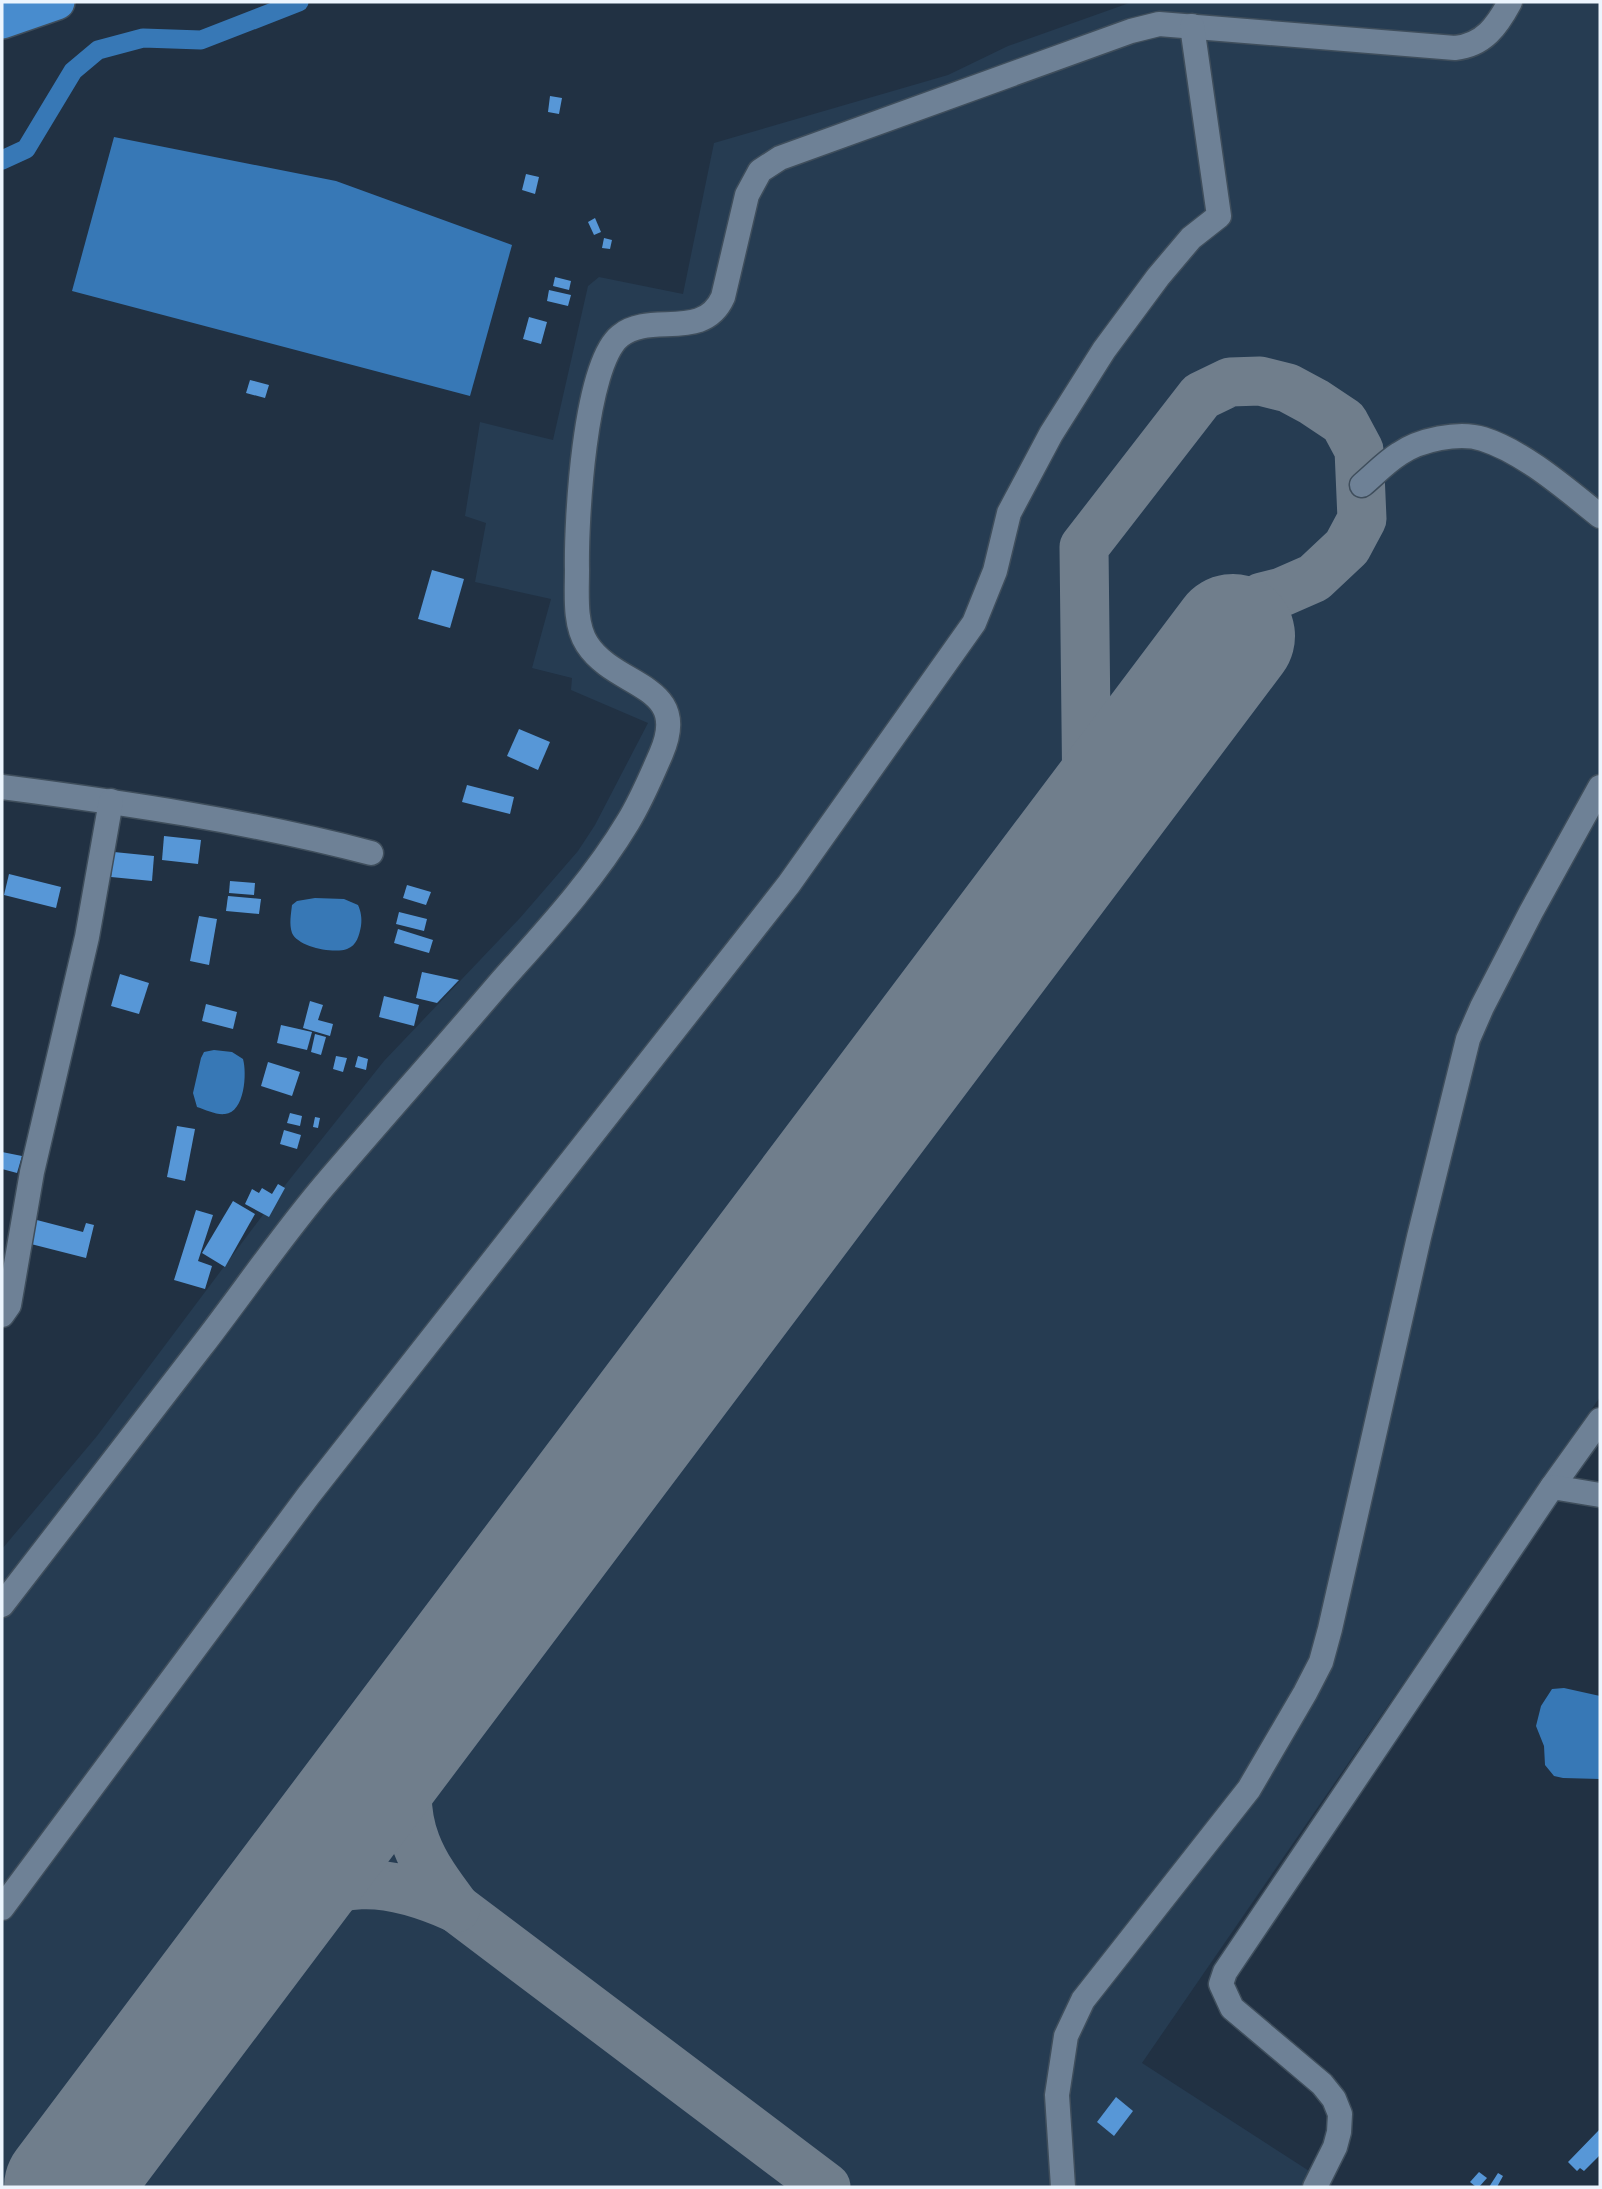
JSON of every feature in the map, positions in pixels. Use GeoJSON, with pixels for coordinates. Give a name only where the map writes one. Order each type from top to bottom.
{"type":"FeatureCollection","features":[{"type":"Feature","properties":{"kind":"highway"},"geometry":{"type":"LineString","coordinates":[[2,21],[57,2]]}},
{"type":"Feature","properties":{"kind":"street"},"geometry":{"type":"LineString","coordinates":[[2,1605],[320,1191],[571,901],[631,818],[663,749],[669,729],[669,716],[666,707],[653,695],[595,654],[585,641],[579,617],[576,565],[584,440],[599,371],[616,338],[639,328],[701,320],[717,310],[723,297],[747,195],[760,171],[769,164],[1158,24],[1455,48],[1476,43],[1489,34],[1501,20],[1510,2]]}},
{"type":"Feature","properties":{"kind":"street"},"geometry":{"type":"LineString","coordinates":[[2,1908],[308,1496],[789,884],[974,623],[995,571],[1009,513],[1051,434],[1104,350],[1158,277],[1191,238],[1219,216],[1192,26]]}},
{"type":"Feature","properties":{"kind":"street"},"geometry":{"type":"LineString","coordinates":[[1362,485],[1400,453],[1444,436],[1481,438],[1509,451],[1552,478],[1600,516]]}},
{"type":"Feature","properties":{"kind":"street"},"geometry":{"type":"LineString","coordinates":[[2,787],[111,801],[266,827],[370,853]]}},
{"type":"Feature","properties":{"kind":"street"},"geometry":{"type":"LineString","coordinates":[[1063,2187],[1057,2095],[1066,2036],[1083,2000],[1249,1789],[1321,1662],[1419,1237],[1468,1040],[1531,912],[1600,787]]}},
{"type":"Feature","properties":{"kind":"street"},"geometry":{"type":"LineString","coordinates":[[2,1315],[9,1305],[32,1172],[88,937],[111,801]]}},
{"type":"Feature","properties":{"kind":"street"},"geometry":{"type":"LineString","coordinates":[[1315,2187],[1331,2158],[1339,2132],[1340,2114],[1334,2099],[1322,2084],[1232,2008],[1221,1984],[1231,1960],[1600,1420]]}},
{"type":"Feature","properties":{"kind":"street"},"geometry":{"type":"LineString","coordinates":[[1552,1487],[1600,1495]]}},
{"type":"Feature","properties":{"kind":"shaded area"},"geometry":{"type":"Polygon","coordinates":[[[1132,2],[1600,2],[1600,1397],[1142,2063],[1334,2187],[2,2187],[2,1549],[97,1436],[286,1184],[384,1061],[520,918],[578,851],[595,825],[648,723],[571,690],[572,678],[532,668],[551,599],[475,582],[486,523],[465,516],[480,422],[553,440],[588,286],[599,277],[683,294],[714,143],[948,75],[1008,46],[1132,2]]]}},
{"type":"Feature","properties":{"kind":"water"},"geometry":{"type":"Polygon","coordinates":[[[114,137],[336,181],[512,245],[470,396],[72,291],[114,137]]]}},
{"type":"Feature","properties":{"kind":"water"},"geometry":{"type":"Polygon","coordinates":[[[315,898],[344,899],[358,905],[361,926],[353,945],[334,951],[309,946],[296,938],[290,923],[292,905],[297,901],[315,898]]]}},
{"type":"Feature","properties":{"kind":"water"},"geometry":{"type":"Polygon","coordinates":[[[204,1052],[232,1052],[243,1059],[244,1082],[241,1099],[232,1112],[225,1114],[197,1107],[193,1093],[201,1058],[204,1052]]]}},
{"type":"Feature","properties":{"kind":"water"},"geometry":{"type":"Polygon","coordinates":[[[1564,1688],[1600,1696],[1600,1779],[1554,1776],[1545,1765],[1544,1746],[1536,1726],[1541,1706],[1552,1689],[1564,1688]]]}},
{"type":"Feature","properties":{"kind":"building"},"geometry":{"type":"Polygon","coordinates":[[[550,96],[562,98],[559,114],[548,112],[550,96]]]}},
{"type":"Feature","properties":{"kind":"building"},"geometry":{"type":"Polygon","coordinates":[[[526,174],[539,177],[535,194],[522,190],[526,174]]]}},
{"type":"Feature","properties":{"kind":"building"},"geometry":{"type":"Polygon","coordinates":[[[595,218],[601,232],[594,235],[588,222],[595,218]]]}},
{"type":"Feature","properties":{"kind":"building"},"geometry":{"type":"Polygon","coordinates":[[[604,238],[612,240],[610,249],[602,248],[604,238]]]}},
{"type":"Feature","properties":{"kind":"building"},"geometry":{"type":"Polygon","coordinates":[[[555,277],[571,281],[569,290],[553,286],[555,277]]]}},
{"type":"Feature","properties":{"kind":"building"},"geometry":{"type":"Polygon","coordinates":[[[549,290],[571,295],[568,306],[547,301],[549,290]]]}},
{"type":"Feature","properties":{"kind":"building"},"geometry":{"type":"Polygon","coordinates":[[[529,317],[547,322],[541,344],[523,339],[529,317]]]}},
{"type":"Feature","properties":{"kind":"building"},"geometry":{"type":"Polygon","coordinates":[[[250,380],[269,385],[265,398],[246,393],[250,380]]]}},
{"type":"Feature","properties":{"kind":"building"},"geometry":{"type":"Polygon","coordinates":[[[432,570],[464,579],[450,628],[418,619],[432,570]]]}},
{"type":"Feature","properties":{"kind":"building"},"geometry":{"type":"Polygon","coordinates":[[[519,729],[550,742],[538,770],[507,756],[519,729]]]}},
{"type":"Feature","properties":{"kind":"building"},"geometry":{"type":"Polygon","coordinates":[[[467,785],[514,797],[510,814],[462,802],[467,785]]]}},
{"type":"Feature","properties":{"kind":"building"},"geometry":{"type":"Polygon","coordinates":[[[164,836],[201,840],[198,864],[162,860],[164,836]]]}},
{"type":"Feature","properties":{"kind":"building"},"geometry":{"type":"Polygon","coordinates":[[[114,852],[154,856],[152,881],[111,877],[114,852]]]}},
{"type":"Feature","properties":{"kind":"building"},"geometry":{"type":"Polygon","coordinates":[[[9,874],[61,887],[56,908],[4,895],[9,874]]]}},
{"type":"Feature","properties":{"kind":"building"},"geometry":{"type":"Polygon","coordinates":[[[230,881],[255,883],[254,895],[229,893],[230,881]]]}},
{"type":"Feature","properties":{"kind":"building"},"geometry":{"type":"Polygon","coordinates":[[[407,885],[431,892],[426,905],[403,898],[407,885]]]}},
{"type":"Feature","properties":{"kind":"building"},"geometry":{"type":"Polygon","coordinates":[[[228,896],[261,899],[259,914],[226,911],[228,896]]]}},
{"type":"Feature","properties":{"kind":"building"},"geometry":{"type":"Polygon","coordinates":[[[399,912],[427,919],[424,931],[396,924],[399,912]]]}},
{"type":"Feature","properties":{"kind":"building"},"geometry":{"type":"Polygon","coordinates":[[[199,916],[217,919],[209,965],[190,961],[199,916]]]}},
{"type":"Feature","properties":{"kind":"building"},"geometry":{"type":"Polygon","coordinates":[[[398,929],[433,940],[429,953],[394,943],[398,929]]]}},
{"type":"Feature","properties":{"kind":"building"},"geometry":{"type":"Polygon","coordinates":[[[422,972],[459,980],[437,1003],[416,998],[422,972]]]}},
{"type":"Feature","properties":{"kind":"building"},"geometry":{"type":"Polygon","coordinates":[[[120,974],[149,983],[139,1014],[111,1006],[120,974]]]}},
{"type":"Feature","properties":{"kind":"building"},"geometry":{"type":"Polygon","coordinates":[[[384,996],[419,1005],[414,1026],[379,1017],[384,996]]]}},
{"type":"Feature","properties":{"kind":"building"},"geometry":{"type":"Polygon","coordinates":[[[310,1001],[323,1005],[318,1020],[333,1024],[330,1036],[303,1028],[310,1001]]]}},
{"type":"Feature","properties":{"kind":"building"},"geometry":{"type":"Polygon","coordinates":[[[206,1004],[237,1012],[233,1029],[202,1021],[206,1004]]]}},
{"type":"Feature","properties":{"kind":"building"},"geometry":{"type":"Polygon","coordinates":[[[281,1025],[312,1032],[307,1050],[277,1043],[281,1025]]]}},
{"type":"Feature","properties":{"kind":"building"},"geometry":{"type":"Polygon","coordinates":[[[315,1034],[326,1037],[321,1055],[311,1052],[315,1034]]]}},
{"type":"Feature","properties":{"kind":"building"},"geometry":{"type":"Polygon","coordinates":[[[336,1056],[347,1058],[343,1072],[333,1069],[336,1056]]]}},
{"type":"Feature","properties":{"kind":"building"},"geometry":{"type":"Polygon","coordinates":[[[358,1056],[368,1059],[366,1070],[355,1067],[358,1056]]]}},
{"type":"Feature","properties":{"kind":"building"},"geometry":{"type":"Polygon","coordinates":[[[268,1062],[300,1072],[292,1096],[261,1086],[268,1062]]]}},
{"type":"Feature","properties":{"kind":"building"},"geometry":{"type":"Polygon","coordinates":[[[290,1113],[302,1116],[300,1126],[287,1123],[290,1113]]]}},
{"type":"Feature","properties":{"kind":"building"},"geometry":{"type":"Polygon","coordinates":[[[315,1117],[320,1118],[318,1128],[313,1127],[315,1117]]]}},
{"type":"Feature","properties":{"kind":"building"},"geometry":{"type":"Polygon","coordinates":[[[177,1126],[195,1129],[185,1181],[167,1177],[177,1126]]]}},
{"type":"Feature","properties":{"kind":"building"},"geometry":{"type":"Polygon","coordinates":[[[284,1130],[301,1135],[297,1149],[280,1144],[284,1130]]]}},
{"type":"Feature","properties":{"kind":"building"},"geometry":{"type":"Polygon","coordinates":[[[2,1152],[22,1156],[17,1173],[2,1169],[2,1152]]]}},
{"type":"Feature","properties":{"kind":"building"},"geometry":{"type":"Polygon","coordinates":[[[278,1184],[285,1188],[269,1217],[245,1204],[252,1189],[259,1193],[262,1188],[272,1194],[278,1184]]]}},
{"type":"Feature","properties":{"kind":"building"},"geometry":{"type":"Polygon","coordinates":[[[233,1201],[255,1214],[225,1267],[202,1253],[233,1201]]]}},
{"type":"Feature","properties":{"kind":"building"},"geometry":{"type":"Polygon","coordinates":[[[196,1210],[213,1215],[198,1261],[212,1266],[205,1289],[174,1280],[196,1210]]]}},
{"type":"Feature","properties":{"kind":"building"},"geometry":{"type":"Polygon","coordinates":[[[33,1219],[83,1232],[86,1223],[94,1225],[86,1258],[27,1243],[33,1219]]]}},
{"type":"Feature","properties":{"kind":"building"},"geometry":{"type":"Polygon","coordinates":[[[1116,2097],[1133,2111],[1114,2136],[1097,2122],[1116,2097]]]}},
{"type":"Feature","properties":{"kind":"building"},"geometry":{"type":"Polygon","coordinates":[[[1600,2129],[1600,2155],[1584,2171],[1580,2168],[1577,2171],[1568,2162],[1600,2129]]]}},
{"type":"Feature","properties":{"kind":"building"},"geometry":{"type":"Polygon","coordinates":[[[1479,2172],[1487,2178],[1476,2187],[1470,2182],[1479,2172]]]}},
{"type":"Feature","properties":{"kind":"building"},"geometry":{"type":"Polygon","coordinates":[[[1498,2173],[1503,2176],[1497,2187],[1489,2187],[1498,2173]]]}},
{"type":"Feature","properties":{"kind":"waterway"},"geometry":{"type":"LineString","coordinates":[[2,160],[26,149],[73,71],[98,50],[143,38],[201,40],[299,2]]}},
{"type":"Feature","properties":{"kind":"taxiway"},"geometry":{"type":"LineString","coordinates":[[1080,839],[1087,809],[1084,547],[1201,396],[1230,382],[1260,381],[1288,388],[1344,422],[1359,450],[1362,519],[1347,547],[1314,578],[1282,592],[1262,597],[1233,636]]}},
{"type":"Feature","properties":{"kind":"taxiway"},"geometry":{"type":"LineString","coordinates":[[269,1918],[317,1894],[361,1885],[405,1890],[456,1908],[420,1852],[407,1801],[411,1757],[421,1726],[436,1695]]}},
{"type":"Feature","properties":{"kind":"taxiway"},"geometry":{"type":"LineString","coordinates":[[456,1908],[826,2187]]}},
{"type":"Feature","properties":{"kind":"runway"},"geometry":{"type":"LineString","coordinates":[[66,2187],[1233,636]]}}]}
